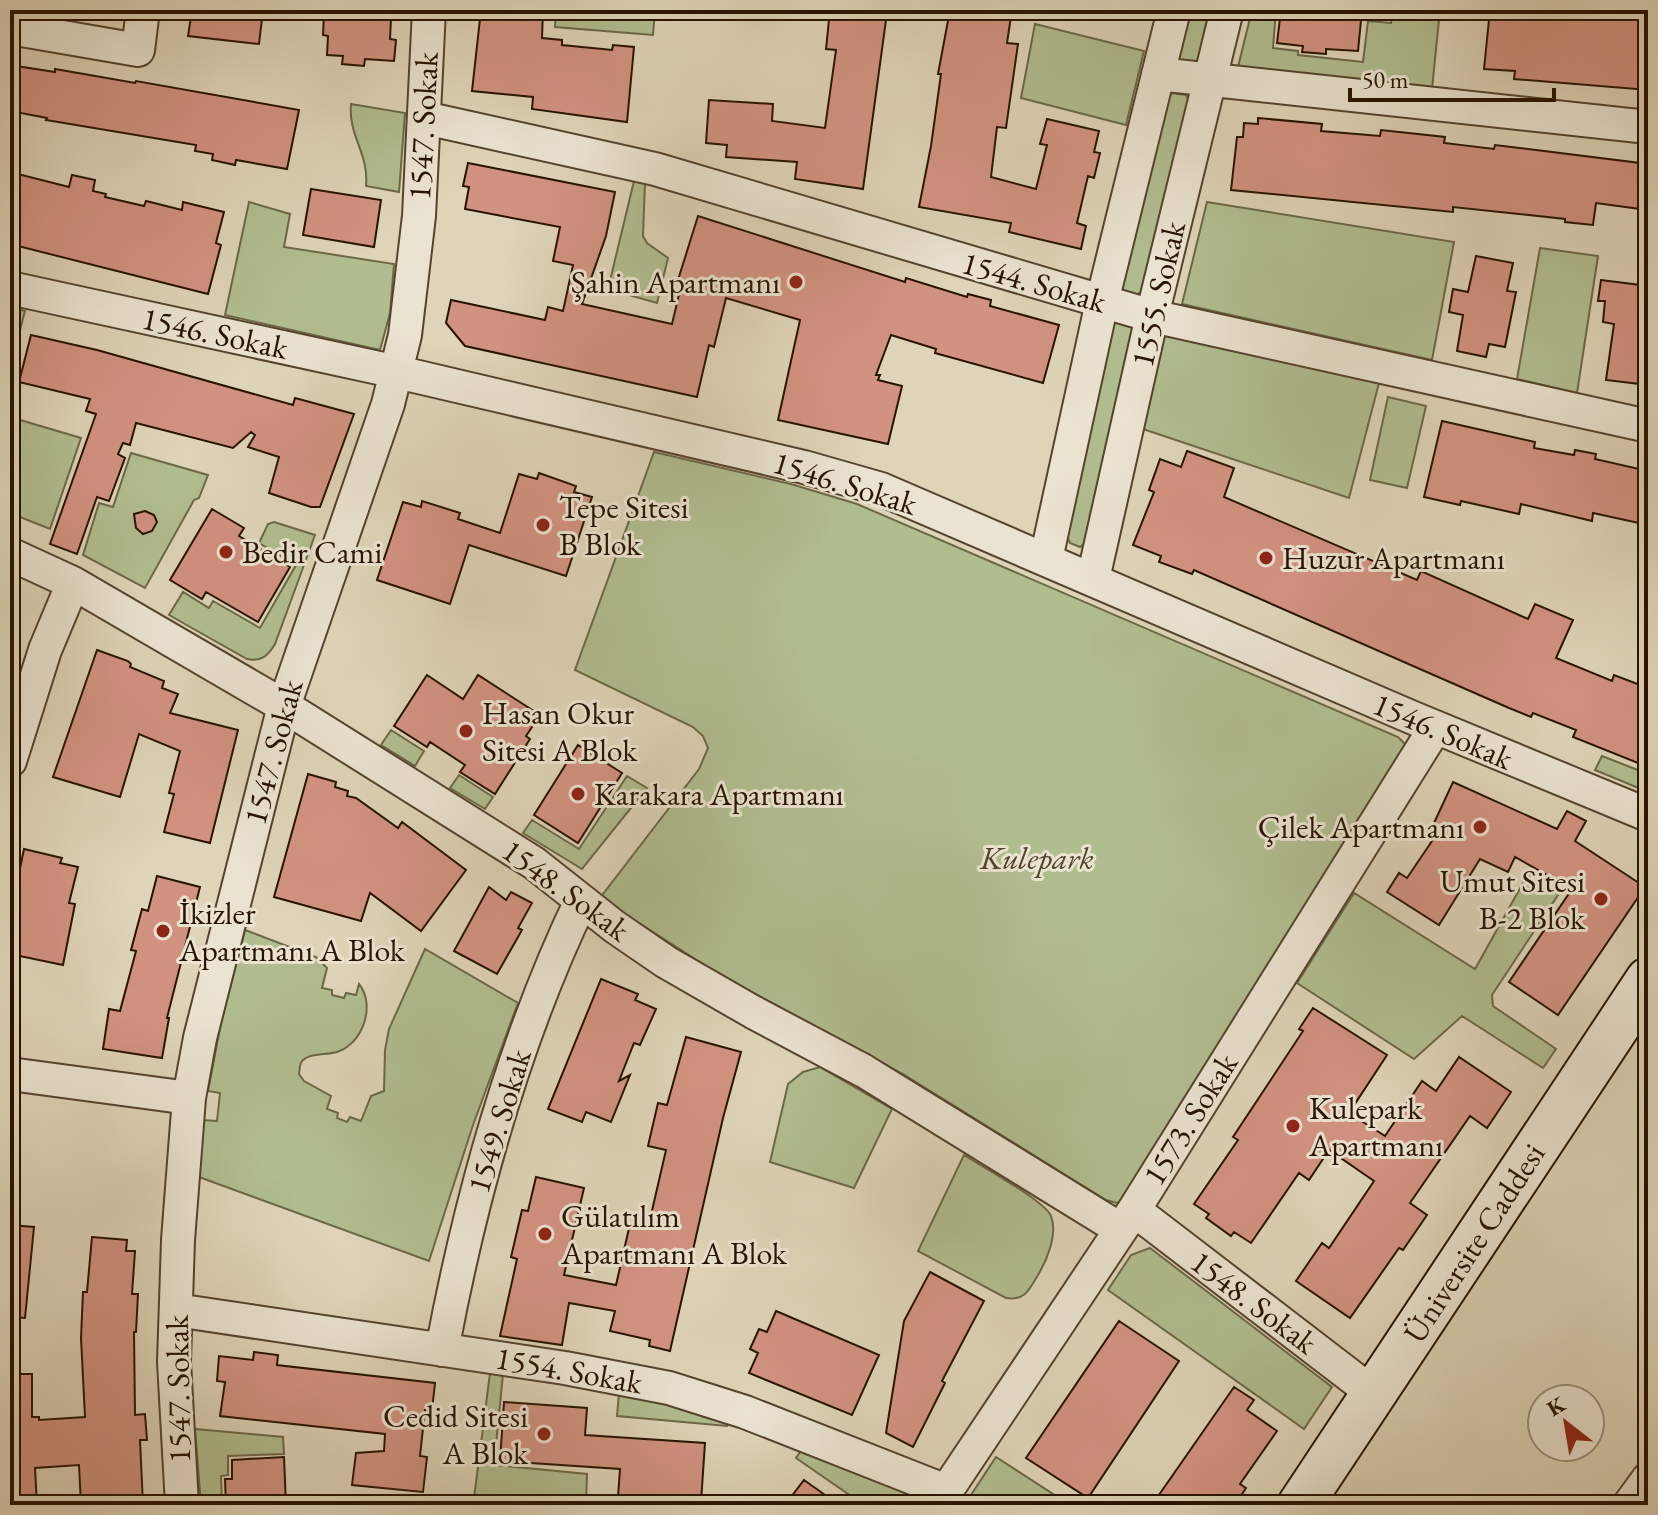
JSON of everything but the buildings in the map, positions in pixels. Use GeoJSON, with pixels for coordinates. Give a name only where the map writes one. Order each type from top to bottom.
{"type":"FeatureCollection","features":[{"type":"Feature","properties":{"kind":"main road","name":"Üniversite Caddesi"},"geometry":{"type":"LineString","coordinates":[[1300,1505],[1648,980]]}},
{"type":"Feature","properties":{"kind":"street"},"geometry":{"type":"LineString","coordinates":[[10,28],[138,50],[143,10]]}},
{"type":"Feature","properties":{"kind":"street","name":"1547. Sokak"},"geometry":{"type":"LineString","coordinates":[[182,1505],[175,1410],[176,1310],[189,1098],[200,1038],[284,706],[397,372],[411,299],[425,118],[429,10]]}},
{"type":"Feature","properties":{"kind":"street","name":"1555. Sokak"},"geometry":{"type":"LineString","coordinates":[[1046,559],[1102,302],[1174,10]]}},
{"type":"Feature","properties":{"kind":"street","name":"1555. Sokak"},"geometry":{"type":"LineString","coordinates":[[1093,579],[1152,316],[1227,10]]}},
{"type":"Feature","properties":{"kind":"street"},"geometry":{"type":"LineString","coordinates":[[1158,74],[1648,127]]}},
{"type":"Feature","properties":{"kind":"street","name":"1544. Sokak"},"geometry":{"type":"LineString","coordinates":[[425,118],[655,169],[1152,316],[1648,426]]}},
{"type":"Feature","properties":{"kind":"street","name":"1546. Sokak"},"geometry":{"type":"LineString","coordinates":[[10,288],[397,372],[845,477],[908,499],[1435,728],[1644,815]]}},
{"type":"Feature","properties":{"kind":"street","name":"1548. Sokak"},"geometry":{"type":"LineString","coordinates":[[10,554],[73,583],[284,706],[534,863],[643,947],[703,984],[1127,1220],[1374,1394]]}},
{"type":"Feature","properties":{"kind":"street"},"geometry":{"type":"LineString","coordinates":[[10,761],[45,650],[73,583]]}},
{"type":"Feature","properties":{"kind":"street","name":"1573. Sokak"},"geometry":{"type":"LineString","coordinates":[[941,1498],[1127,1220],[1435,728]]}},
{"type":"Feature","properties":{"kind":"street","name":"1549. Sokak"},"geometry":{"type":"LineString","coordinates":[[442,1350],[489,1144],[530,1024],[581,901]]}},
{"type":"Feature","properties":{"kind":"street"},"geometry":{"type":"LineString","coordinates":[[10,1074],[189,1098]]}},
{"type":"Feature","properties":{"kind":"street","name":"1554. Sokak"},"geometry":{"type":"LineString","coordinates":[[176,1310],[630,1380],[701,1396],[941,1498]]}},
{"type":"Feature","properties":{"kind":"street"},"geometry":{"type":"LineString","coordinates":[[1629,1505],[1648,1479]]}},
{"type":"Feature","properties":{"kind":"green space"},"geometry":{"type":"Polygon","coordinates":[[[556,10],[655,10],[653,35],[555,27],[556,10]]]}},
{"type":"Feature","properties":{"kind":"green space"},"geometry":{"type":"Polygon","coordinates":[[[1189,10],[1209,10],[1198,60],[1194,63],[1180,61],[1178,56],[1189,10]]]}},
{"type":"Feature","properties":{"kind":"green space"},"geometry":{"type":"Polygon","coordinates":[[[1252,10],[1276,10],[1273,48],[1298,51],[1298,55],[1363,62],[1368,21],[1391,23],[1393,12],[1432,16],[1433,10],[1440,10],[1432,89],[1238,67],[1252,10]]]}},
{"type":"Feature","properties":{"kind":"green space"},"geometry":{"type":"Polygon","coordinates":[[[1035,24],[1144,51],[1126,125],[1021,98],[1035,24]]]}},
{"type":"Feature","properties":{"kind":"green space"},"geometry":{"type":"Polygon","coordinates":[[[1172,93],[1186,95],[1189,101],[1142,291],[1137,295],[1125,293],[1122,287],[1168,97],[1172,93]]]}},
{"type":"Feature","properties":{"kind":"green space"},"geometry":{"type":"Polygon","coordinates":[[[351,104],[405,113],[399,192],[366,186],[364,164],[352,126],[351,104]]]}},
{"type":"Feature","properties":{"kind":"green space"},"geometry":{"type":"Polygon","coordinates":[[[634,181],[645,183],[643,236],[647,243],[668,258],[657,303],[608,289],[634,181]]]}},
{"type":"Feature","properties":{"kind":"green space"},"geometry":{"type":"Polygon","coordinates":[[[249,202],[290,214],[284,247],[394,264],[390,313],[380,350],[225,315],[249,202]]]}},
{"type":"Feature","properties":{"kind":"green space"},"geometry":{"type":"Polygon","coordinates":[[[1207,202],[1454,242],[1432,360],[1182,304],[1207,202]]]}},
{"type":"Feature","properties":{"kind":"green space"},"geometry":{"type":"Polygon","coordinates":[[[1540,248],[1598,256],[1577,393],[1517,379],[1540,248]]]}},
{"type":"Feature","properties":{"kind":"green space"},"geometry":{"type":"Polygon","coordinates":[[[10,307],[25,311],[10,368],[10,307]]]}},
{"type":"Feature","properties":{"kind":"green space"},"geometry":{"type":"Polygon","coordinates":[[[1120,320],[1131,322],[1134,328],[1086,542],[1080,547],[1070,543],[1067,536],[1113,325],[1120,320]]]}},
{"type":"Feature","properties":{"kind":"green space"},"geometry":{"type":"Polygon","coordinates":[[[1163,335],[1379,383],[1349,498],[1143,429],[1163,335]]]}},
{"type":"Feature","properties":{"kind":"green space"},"geometry":{"type":"Polygon","coordinates":[[[1388,397],[1426,406],[1407,488],[1370,480],[1388,397]]]}},
{"type":"Feature","properties":{"kind":"green space"},"geometry":{"type":"Polygon","coordinates":[[[10,417],[81,438],[50,529],[15,515],[10,526],[10,417]]]}},
{"type":"Feature","properties":{"kind":"green space","name":"Kulepark"},"geometry":{"type":"Polygon","coordinates":[[[654,452],[791,484],[857,504],[1398,737],[1405,744],[1406,748],[1121,1202],[1106,1200],[903,1074],[720,975],[600,898],[699,769],[708,748],[703,736],[693,727],[575,670],[654,452]]]}},
{"type":"Feature","properties":{"kind":"green space"},"geometry":{"type":"Polygon","coordinates":[[[131,453],[208,475],[199,498],[194,500],[145,588],[83,555],[99,503],[113,507],[131,453]]]}},
{"type":"Feature","properties":{"kind":"green space"},"geometry":{"type":"Polygon","coordinates":[[[274,522],[315,535],[275,644],[267,655],[256,660],[247,659],[169,615],[183,592],[209,608],[213,601],[260,628],[296,565],[259,543],[268,524],[274,522]]]}},
{"type":"Feature","properties":{"kind":"green space"},"geometry":{"type":"Polygon","coordinates":[[[391,730],[424,751],[415,766],[381,745],[391,730]]]}},
{"type":"Feature","properties":{"kind":"green space"},"geometry":{"type":"Polygon","coordinates":[[[1602,756],[1648,774],[1648,792],[1595,770],[1602,756]]]}},
{"type":"Feature","properties":{"kind":"green space"},"geometry":{"type":"Polygon","coordinates":[[[459,775],[493,797],[485,809],[450,788],[459,775]]]}},
{"type":"Feature","properties":{"kind":"green space"},"geometry":{"type":"Polygon","coordinates":[[[627,776],[647,788],[582,869],[523,833],[532,820],[579,849],[627,776]]]}},
{"type":"Feature","properties":{"kind":"green space"},"geometry":{"type":"Polygon","coordinates":[[[1528,874],[1560,892],[1492,995],[1493,1006],[1556,1049],[1543,1068],[1462,1016],[1414,1059],[1297,983],[1354,893],[1475,969],[1528,874]]]}},
{"type":"Feature","properties":{"kind":"green space"},"geometry":{"type":"Polygon","coordinates":[[[245,930],[316,957],[327,968],[322,988],[332,990],[332,995],[344,998],[346,993],[356,995],[359,984],[364,993],[364,1023],[354,1041],[337,1052],[309,1056],[302,1061],[299,1074],[304,1081],[331,1096],[327,1109],[338,1113],[337,1118],[347,1122],[350,1117],[361,1121],[371,1096],[384,1091],[389,1029],[425,949],[518,1003],[473,1125],[429,1261],[199,1177],[203,1120],[217,1121],[220,1093],[208,1091],[221,1023],[245,930]]]}},
{"type":"Feature","properties":{"kind":"green space"},"geometry":{"type":"Polygon","coordinates":[[[820,1067],[892,1109],[854,1188],[770,1162],[788,1084],[803,1072],[820,1067]]]}},
{"type":"Feature","properties":{"kind":"green space"},"geometry":{"type":"Polygon","coordinates":[[[964,1155],[1025,1193],[1051,1216],[1053,1231],[1048,1254],[1029,1290],[1018,1298],[1006,1298],[918,1251],[964,1155]]]}},
{"type":"Feature","properties":{"kind":"green space"},"geometry":{"type":"Polygon","coordinates":[[[1150,1248],[1332,1387],[1304,1429],[1108,1290],[1131,1255],[1150,1248]]]}},
{"type":"Feature","properties":{"kind":"green space"},"geometry":{"type":"Polygon","coordinates":[[[490,1373],[503,1374],[494,1465],[587,1474],[586,1505],[474,1498],[490,1373]]]}},
{"type":"Feature","properties":{"kind":"green space"},"geometry":{"type":"Polygon","coordinates":[[[619,1393],[728,1420],[727,1426],[617,1416],[619,1393]]]}},
{"type":"Feature","properties":{"kind":"green space"},"geometry":{"type":"Polygon","coordinates":[[[195,1429],[283,1437],[284,1454],[228,1456],[228,1475],[221,1476],[222,1505],[201,1505],[195,1429]]]}},
{"type":"Feature","properties":{"kind":"green space"},"geometry":{"type":"Polygon","coordinates":[[[802,1449],[906,1492],[910,1505],[864,1505],[796,1458],[802,1449]]]}},
{"type":"Feature","properties":{"kind":"green space"},"geometry":{"type":"Polygon","coordinates":[[[996,1457],[1070,1505],[973,1505],[967,1501],[996,1457]]]}},
{"type":"Feature","properties":{"kind":"place","name":"Şahin Apartmanı"},"geometry":{"type":"Point","coordinates":[796,282]}},
{"type":"Feature","properties":{"kind":"place","name":"Tepe Sitesi B Blok"},"geometry":{"type":"Point","coordinates":[543,525]}},
{"type":"Feature","properties":{"kind":"place","name":"Bedir Cami"},"geometry":{"type":"Point","coordinates":[226,552]}},
{"type":"Feature","properties":{"kind":"place","name":"Huzur Apartmanı"},"geometry":{"type":"Point","coordinates":[1266,558]}},
{"type":"Feature","properties":{"kind":"place","name":"Hasan Okur Sitesi A Blok"},"geometry":{"type":"Point","coordinates":[466,731]}},
{"type":"Feature","properties":{"kind":"place","name":"Karakara Apartmanı"},"geometry":{"type":"Point","coordinates":[578,794]}},
{"type":"Feature","properties":{"kind":"place","name":"Çilek Apartmanı"},"geometry":{"type":"Point","coordinates":[1480,827]}},
{"type":"Feature","properties":{"kind":"place","name":"Umut Sitesi B-2 Blok"},"geometry":{"type":"Point","coordinates":[1601,899]}},
{"type":"Feature","properties":{"kind":"place","name":"İkizler Apartmanı A Blok"},"geometry":{"type":"Point","coordinates":[163,931]}},
{"type":"Feature","properties":{"kind":"place","name":"Kulepark Apartmanı"},"geometry":{"type":"Point","coordinates":[1293,1126]}},
{"type":"Feature","properties":{"kind":"place","name":"Gülatılım Apartmanı A Blok"},"geometry":{"type":"Point","coordinates":[545,1234]}},
{"type":"Feature","properties":{"kind":"place","name":"Cedid Sitesi A Blok"},"geometry":{"type":"Point","coordinates":[544,1434]}}]}
